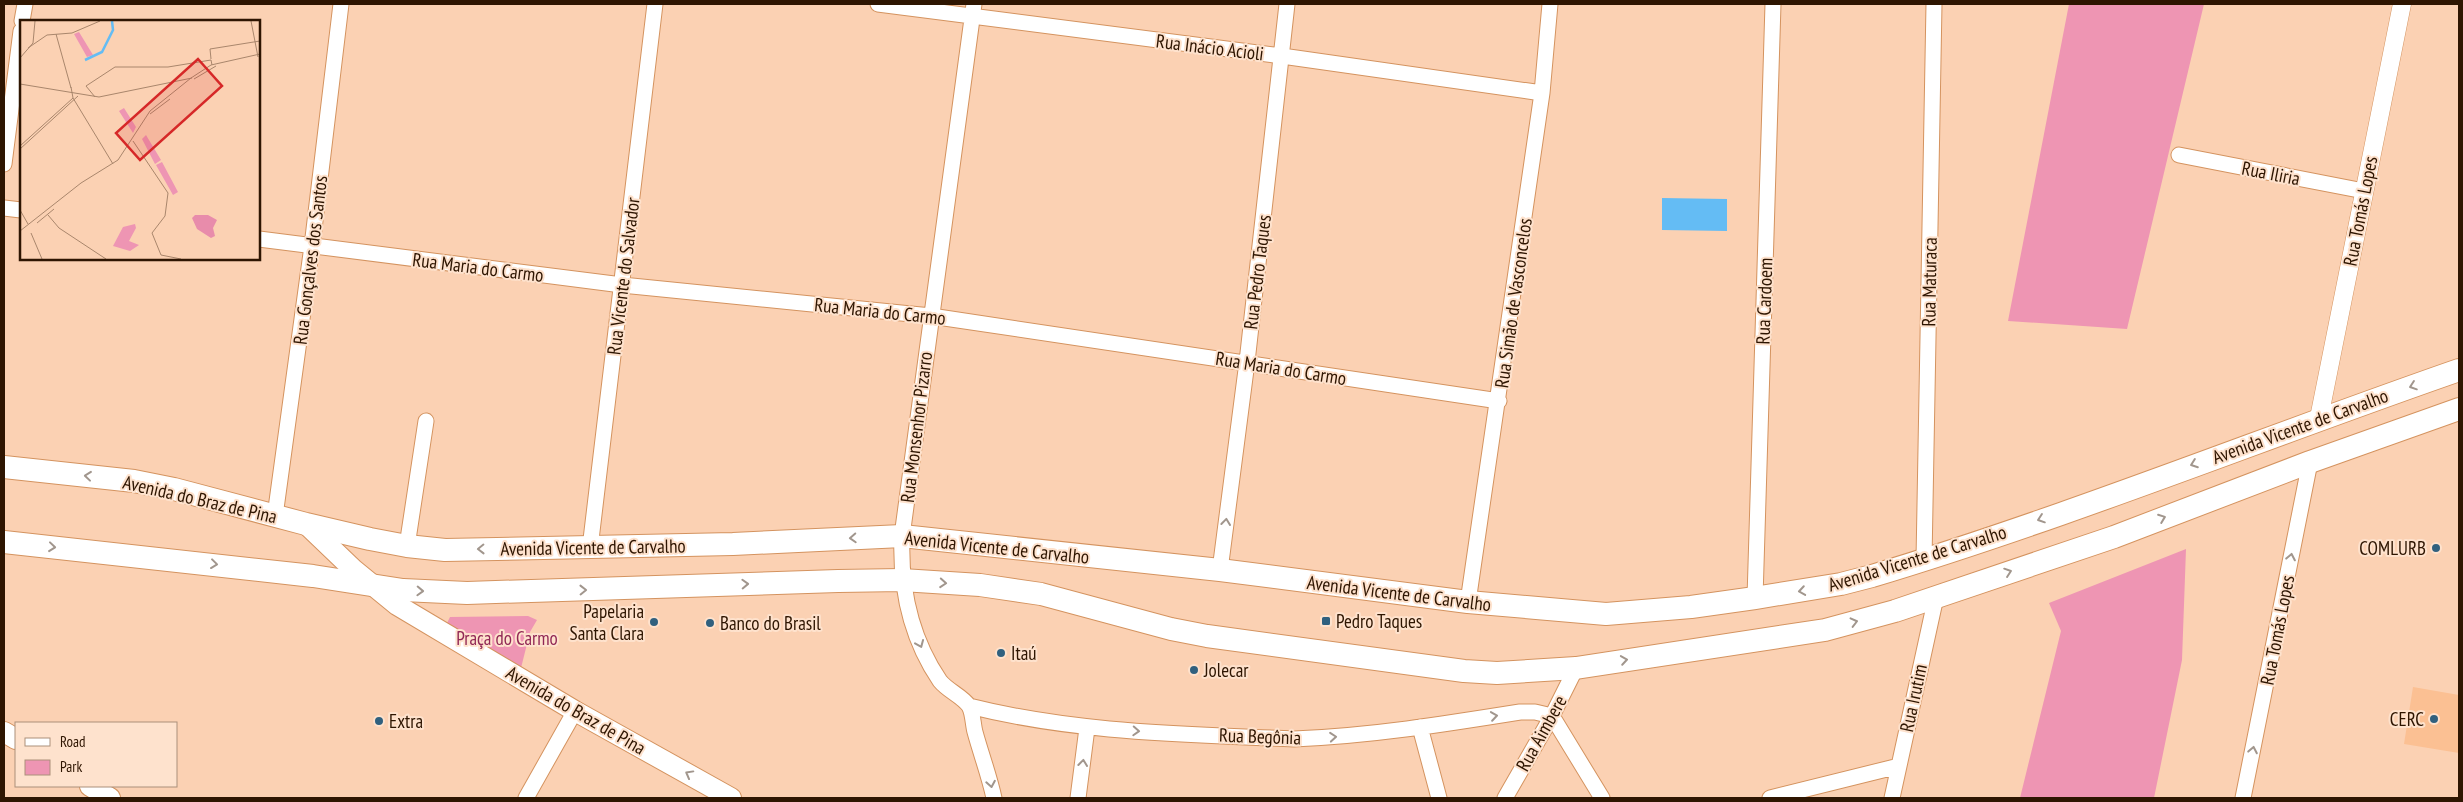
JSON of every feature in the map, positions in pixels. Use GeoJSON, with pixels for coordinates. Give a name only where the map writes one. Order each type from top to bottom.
{"type":"FeatureCollection","features":[{"type":"Feature","properties":{"kind":"main road","name":"Avenida Vicente de Carvalho"},"geometry":{"type":"LineString","coordinates":[[306,524],[407,546],[445,550],[733,544],[902,536],[1220,570],[1468,602],[1606,614],[1673,609],[1841,584],[1924,560],[2119,492],[2319,418],[2459,370]]}},
{"type":"Feature","properties":{"kind":"main road","name":"Avenida Vicente de Carvalho"},"geometry":{"type":"LineString","coordinates":[[372,586],[403,590],[467,593],[902,580],[980,586],[1041,594],[1171,629],[1207,636],[1435,668],[1497,673],[1576,668],[1825,630],[1895,611],[2114,537],[2310,462],[2459,409]]}},
{"type":"Feature","properties":{"kind":"main road","name":"Avenida do Braz de Pina"},"geometry":{"type":"LineString","coordinates":[[4,468],[134,481],[174,488],[306,524],[372,586],[414,616],[575,711],[731,798]]}},
{"type":"Feature","properties":{"kind":"main road","name":"Avenida do Braz de Pina"},"geometry":{"type":"LineString","coordinates":[[4,542],[205,563],[313,576],[372,586]]}},
{"type":"Feature","properties":{"kind":"main road"},"geometry":{"type":"LineString","coordinates":[[4,732],[15,738]]}},
{"type":"Feature","properties":{"kind":"main road"},"geometry":{"type":"LineString","coordinates":[[92,787],[110,798]]}},
{"type":"Feature","properties":{"kind":"street"},"geometry":{"type":"LineString","coordinates":[[22,20],[25,4]]}},
{"type":"Feature","properties":{"kind":"street","name":"Rua Gonçalves dos Santos"},"geometry":{"type":"LineString","coordinates":[[275,516],[312,246],[341,4]]}},
{"type":"Feature","properties":{"kind":"street","name":"Rua Vicente do Salvador"},"geometry":{"type":"LineString","coordinates":[[590,548],[654,4]]}},
{"type":"Feature","properties":{"kind":"street","name":"Rua Inácio Acioli"},"geometry":{"type":"LineString","coordinates":[[878,4],[973,10],[1542,93]]}},
{"type":"Feature","properties":{"kind":"street","name":"Rua Pedro Taques"},"geometry":{"type":"LineString","coordinates":[[1220,570],[1247,362],[1287,4]]}},
{"type":"Feature","properties":{"kind":"street","name":"Rua Simão de Vasconcelos"},"geometry":{"type":"LineString","coordinates":[[1468,602],[1499,401],[1542,93],[1550,4]]}},
{"type":"Feature","properties":{"kind":"street","name":"Rua Cardoem"},"geometry":{"type":"LineString","coordinates":[[1755,598],[1773,4]]}},
{"type":"Feature","properties":{"kind":"street","name":"Rua Maturaca"},"geometry":{"type":"LineString","coordinates":[[1924,560],[1934,4]]}},
{"type":"Feature","properties":{"kind":"street","name":"Rua Tomás Lopes"},"geometry":{"type":"LineString","coordinates":[[2319,418],[2402,4]]}},
{"type":"Feature","properties":{"kind":"street","name":"Rua Monsenhor Pizarro"},"geometry":{"type":"LineString","coordinates":[[969,706],[941,682],[926,657],[908,613],[902,580],[902,536],[973,10]]}},
{"type":"Feature","properties":{"kind":"street"},"geometry":{"type":"LineString","coordinates":[[4,164],[7,120],[20,37]]}},
{"type":"Feature","properties":{"kind":"street","name":"Rua Iliria"},"geometry":{"type":"LineString","coordinates":[[2179,155],[2364,191]]}},
{"type":"Feature","properties":{"kind":"street"},"geometry":{"type":"LineString","coordinates":[[4,208],[20,210]]}},
{"type":"Feature","properties":{"kind":"street","name":"Rua Maria do Carmo"},"geometry":{"type":"LineString","coordinates":[[260,239],[622,285],[931,316],[1499,401]]}},
{"type":"Feature","properties":{"kind":"street"},"geometry":{"type":"LineString","coordinates":[[407,546],[426,421]]}},
{"type":"Feature","properties":{"kind":"street","name":"Rua Tomás Lopes"},"geometry":{"type":"LineString","coordinates":[[2243,798],[2310,462]]}},
{"type":"Feature","properties":{"kind":"street","name":"Rua Irutim"},"geometry":{"type":"LineString","coordinates":[[1892,798],[1936,597]]}},
{"type":"Feature","properties":{"kind":"street","name":"Rua Aimbere"},"geometry":{"type":"LineString","coordinates":[[1505,798],[1552,716],[1576,668]]}},
{"type":"Feature","properties":{"kind":"street"},"geometry":{"type":"LineString","coordinates":[[969,706],[990,776],[994,798]]}},
{"type":"Feature","properties":{"kind":"street","name":"Rua Begônia"},"geometry":{"type":"LineString","coordinates":[[969,706],[1042,722],[1087,728],[1294,739],[1328,738],[1520,712],[1535,712],[1552,716]]}},
{"type":"Feature","properties":{"kind":"street"},"geometry":{"type":"LineString","coordinates":[[526,798],[575,711]]}},
{"type":"Feature","properties":{"kind":"street"},"geometry":{"type":"LineString","coordinates":[[1552,716],[1602,798]]}},
{"type":"Feature","properties":{"kind":"street"},"geometry":{"type":"LineString","coordinates":[[1420,727],[1439,798]]}},
{"type":"Feature","properties":{"kind":"street"},"geometry":{"type":"LineString","coordinates":[[1078,798],[1087,728]]}},
{"type":"Feature","properties":{"kind":"street"},"geometry":{"type":"LineString","coordinates":[[1770,798],[1899,766]]}},
{"type":"Feature","properties":{"kind":"shaded area","name":"CERC"},"geometry":{"type":"Polygon","coordinates":[[[2413,687],[2459,695],[2459,753],[2404,744],[2413,687]]]}},
{"type":"Feature","properties":{"kind":"green space"},"geometry":{"type":"Polygon","coordinates":[[[2069,4],[2204,4],[2127,329],[2008,321],[2069,4]]]}},
{"type":"Feature","properties":{"kind":"green space"},"geometry":{"type":"Polygon","coordinates":[[[2186,549],[2182,660],[2154,798],[2020,798],[2061,631],[2049,603],[2186,549]]]}},
{"type":"Feature","properties":{"kind":"green space","name":"Praça do Carmo"},"geometry":{"type":"Polygon","coordinates":[[[528,616],[537,620],[530,632],[521,668],[445,627],[450,617],[528,616]]]}},
{"type":"Feature","properties":{"kind":"water"},"geometry":{"type":"Polygon","coordinates":[[[1662,198],[1727,199],[1727,231],[1662,230],[1662,198]]]}},
{"type":"Feature","properties":{"kind":"place","name":"COMLURB"},"geometry":{"type":"Point","coordinates":[2436,548]}},
{"type":"Feature","properties":{"kind":"place","name":"Pedro Taques"},"geometry":{"type":"Point","coordinates":[1326,621]}},
{"type":"Feature","properties":{"kind":"place","name":"Papelaria Santa Clara"},"geometry":{"type":"Point","coordinates":[654,622]}},
{"type":"Feature","properties":{"kind":"place","name":"Banco do Brasil"},"geometry":{"type":"Point","coordinates":[710,623]}},
{"type":"Feature","properties":{"kind":"place","name":"Itaú"},"geometry":{"type":"Point","coordinates":[1001,653]}},
{"type":"Feature","properties":{"kind":"place","name":"Jolecar"},"geometry":{"type":"Point","coordinates":[1194,670]}},
{"type":"Feature","properties":{"kind":"place","name":"CERC"},"geometry":{"type":"Point","coordinates":[2434,719]}},
{"type":"Feature","properties":{"kind":"place","name":"Extra"},"geometry":{"type":"Point","coordinates":[379,721]}}]}
